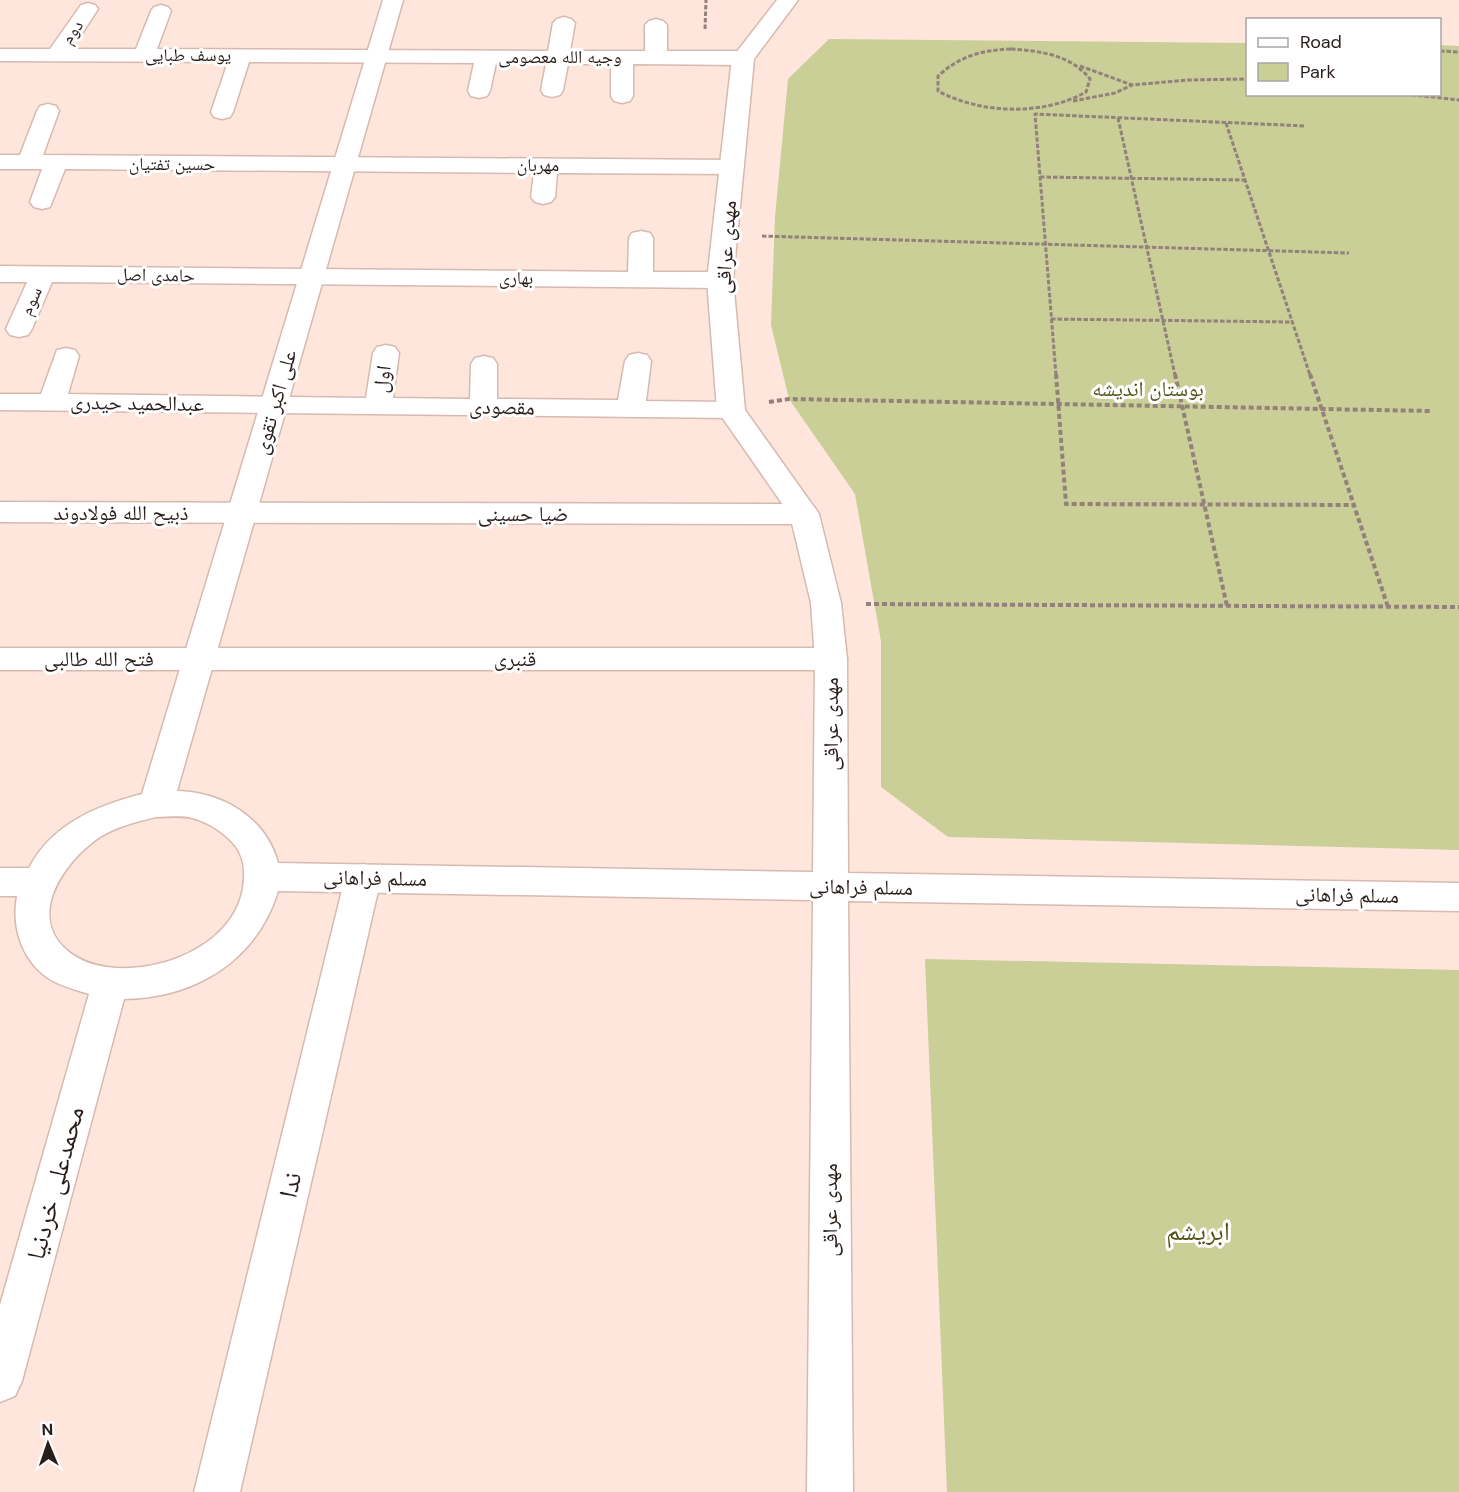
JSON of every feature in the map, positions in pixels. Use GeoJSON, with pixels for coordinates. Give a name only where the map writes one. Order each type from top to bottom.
{"type":"FeatureCollection","features":[{"type":"Feature","properties":{"kind":"street","name":"علی اکبر تقوی"},"geometry":{"type":"LineString","coordinates":[[156,804],[393,0]]}},
{"type":"Feature","properties":{"kind":"street"},"geometry":{"type":"LineString","coordinates":[[743,58],[788,0]]}},
{"type":"Feature","properties":{"kind":"street","name":"دوم"},"geometry":{"type":"LineString","coordinates":[[57,55],[88,9]]}},
{"type":"Feature","properties":{"kind":"street"},"geometry":{"type":"LineString","coordinates":[[144,55],[161,11]]}},
{"type":"Feature","properties":{"kind":"street"},"geometry":{"type":"LineString","coordinates":[[552,90],[564,23]]}},
{"type":"Feature","properties":{"kind":"street"},"geometry":{"type":"LineString","coordinates":[[656,25],[656,57]]}},
{"type":"Feature","properties":{"kind":"street","name":"یوسف طبایی"},"geometry":{"type":"LineString","coordinates":[[4,55],[376,56]]}},
{"type":"Feature","properties":{"kind":"street"},"geometry":{"type":"LineString","coordinates":[[0,80],[4,55]]}},
{"type":"Feature","properties":{"kind":"street"},"geometry":{"type":"LineString","coordinates":[[222,112],[241,55]]}},
{"type":"Feature","properties":{"kind":"street","name":"وجیه الله معصومی"},"geometry":{"type":"LineString","coordinates":[[376,56],[743,58]]}},
{"type":"Feature","properties":{"kind":"street"},"geometry":{"type":"LineString","coordinates":[[479,91],[487,56]]}},
{"type":"Feature","properties":{"kind":"street"},"geometry":{"type":"LineString","coordinates":[[622,57],[622,96]]}},
{"type":"Feature","properties":{"kind":"street","name":"مهدی عراقی"},"geometry":{"type":"LineString","coordinates":[[743,58],[720,280],[731,410],[804,514],[826,603],[831,658],[830,1492]]}},
{"type":"Feature","properties":{"kind":"street"},"geometry":{"type":"LineString","coordinates":[[28,162],[48,111]]}},
{"type":"Feature","properties":{"kind":"street","name":"حسین تفتیان"},"geometry":{"type":"LineString","coordinates":[[0,162],[344,165]]}},
{"type":"Feature","properties":{"kind":"street"},"geometry":{"type":"LineString","coordinates":[[42,202],[56,163]]}},
{"type":"Feature","properties":{"kind":"street","name":"مهربان"},"geometry":{"type":"LineString","coordinates":[[344,165],[732,166]]}},
{"type":"Feature","properties":{"kind":"street"},"geometry":{"type":"LineString","coordinates":[[543,197],[546,165]]}},
{"type":"Feature","properties":{"kind":"street"},"geometry":{"type":"LineString","coordinates":[[640,279],[641,238]]}},
{"type":"Feature","properties":{"kind":"street","name":"حامدی اصل"},"geometry":{"type":"LineString","coordinates":[[0,274],[312,276]]}},
{"type":"Feature","properties":{"kind":"street","name":"سوم"},"geometry":{"type":"LineString","coordinates":[[19,329],[43,274]]}},
{"type":"Feature","properties":{"kind":"street","name":"بهاری"},"geometry":{"type":"LineString","coordinates":[[312,276],[720,280]]}},
{"type":"Feature","properties":{"kind":"street","name":"اول"},"geometry":{"type":"LineString","coordinates":[[378,406],[386,353]]}},
{"type":"Feature","properties":{"kind":"street"},"geometry":{"type":"LineString","coordinates":[[52,402],[66,356]]}},
{"type":"Feature","properties":{"kind":"street"},"geometry":{"type":"LineString","coordinates":[[632,408],[638,361]]}},
{"type":"Feature","properties":{"kind":"street"},"geometry":{"type":"LineString","coordinates":[[483,407],[484,364]]}},
{"type":"Feature","properties":{"kind":"street","name":"عبدالحمید حیدری"},"geometry":{"type":"LineString","coordinates":[[0,402],[274,405]]}},
{"type":"Feature","properties":{"kind":"street","name":"مقصودی"},"geometry":{"type":"LineString","coordinates":[[274,405],[731,410]]}},
{"type":"Feature","properties":{"kind":"street","name":"ذبیح الله فولادوند"},"geometry":{"type":"LineString","coordinates":[[0,512],[242,513]]}},
{"type":"Feature","properties":{"kind":"street","name":"ضیا حسینی"},"geometry":{"type":"LineString","coordinates":[[242,513],[804,514]]}},
{"type":"Feature","properties":{"kind":"street","name":"قنبری"},"geometry":{"type":"LineString","coordinates":[[199,660],[831,658]]}},
{"type":"Feature","properties":{"kind":"street","name":"فتح الله طالبی"},"geometry":{"type":"LineString","coordinates":[[0,659],[199,660]]}},
{"type":"Feature","properties":{"kind":"street"},"geometry":{"type":"LineString","coordinates":[[156,804],[190,805],[220,813],[244,828],[259,850],[264,877],[258,904],[242,931],[215,955],[183,973],[146,983],[110,984],[77,976],[51,960],[34,937],[30,910],[37,882],[56,853],[84,830],[119,813],[156,804]]}},
{"type":"Feature","properties":{"kind":"street","name":"مسلم فراهانی"},"geometry":{"type":"LineString","coordinates":[[264,877],[1459,897]]}},
{"type":"Feature","properties":{"kind":"street","name":"ندا"},"geometry":{"type":"LineString","coordinates":[[217,1492],[363,878]]}},
{"type":"Feature","properties":{"kind":"street"},"geometry":{"type":"LineString","coordinates":[[0,882],[37,882]]}},
{"type":"Feature","properties":{"kind":"street","name":"محمدعلی خردنیا"},"geometry":{"type":"LineString","coordinates":[[0,1382],[110,984]]}},
{"type":"Feature","properties":{"kind":"path"},"geometry":{"type":"LineString","coordinates":[[1132,86],[1058,57],[1023,50],[992,49],[969,54],[949,63],[938,76],[938,91],[949,99],[974,106],[1033,107],[1115,93],[1132,86],[1188,80],[1246,79]]}},
{"type":"Feature","properties":{"kind":"path"},"geometry":{"type":"LineString","coordinates":[[1441,51],[1459,52]]}},
{"type":"Feature","properties":{"kind":"path"},"geometry":{"type":"LineString","coordinates":[[1066,102],[1086,92],[1090,80],[1079,65]]}},
{"type":"Feature","properties":{"kind":"path"},"geometry":{"type":"LineString","coordinates":[[1423,96],[1459,100]]}},
{"type":"Feature","properties":{"kind":"path"},"geometry":{"type":"LineString","coordinates":[[1306,126],[1035,114],[1066,504],[1354,506]]}},
{"type":"Feature","properties":{"kind":"path"},"geometry":{"type":"LineString","coordinates":[[1118,118],[1227,606]]}},
{"type":"Feature","properties":{"kind":"path"},"geometry":{"type":"LineString","coordinates":[[1226,123],[1388,607]]}},
{"type":"Feature","properties":{"kind":"path"},"geometry":{"type":"LineString","coordinates":[[1040,177],[1245,180]]}},
{"type":"Feature","properties":{"kind":"path"},"geometry":{"type":"LineString","coordinates":[[724,235],[1348,254]]}},
{"type":"Feature","properties":{"kind":"path"},"geometry":{"type":"LineString","coordinates":[[1052,319],[1293,322]]}},
{"type":"Feature","properties":{"kind":"path"},"geometry":{"type":"LineString","coordinates":[[731,410],[789,399],[1430,411]]}},
{"type":"Feature","properties":{"kind":"path"},"geometry":{"type":"LineString","coordinates":[[826,603],[1459,607]]}},
{"type":"Feature","properties":{"kind":"green space","name":"بوستان اندیشه"},"geometry":{"type":"Polygon","coordinates":[[[829,39],[1246,43],[1246,96],[1441,96],[1441,45],[1459,46],[1459,850],[948,837],[881,787],[881,641],[855,494],[789,399],[771,325],[775,217],[788,79],[829,39]]]}},
{"type":"Feature","properties":{"kind":"green space","name":"ابریشم"},"geometry":{"type":"Polygon","coordinates":[[[925,959],[1459,970],[1459,1492],[947,1492],[925,959]]]}}]}
